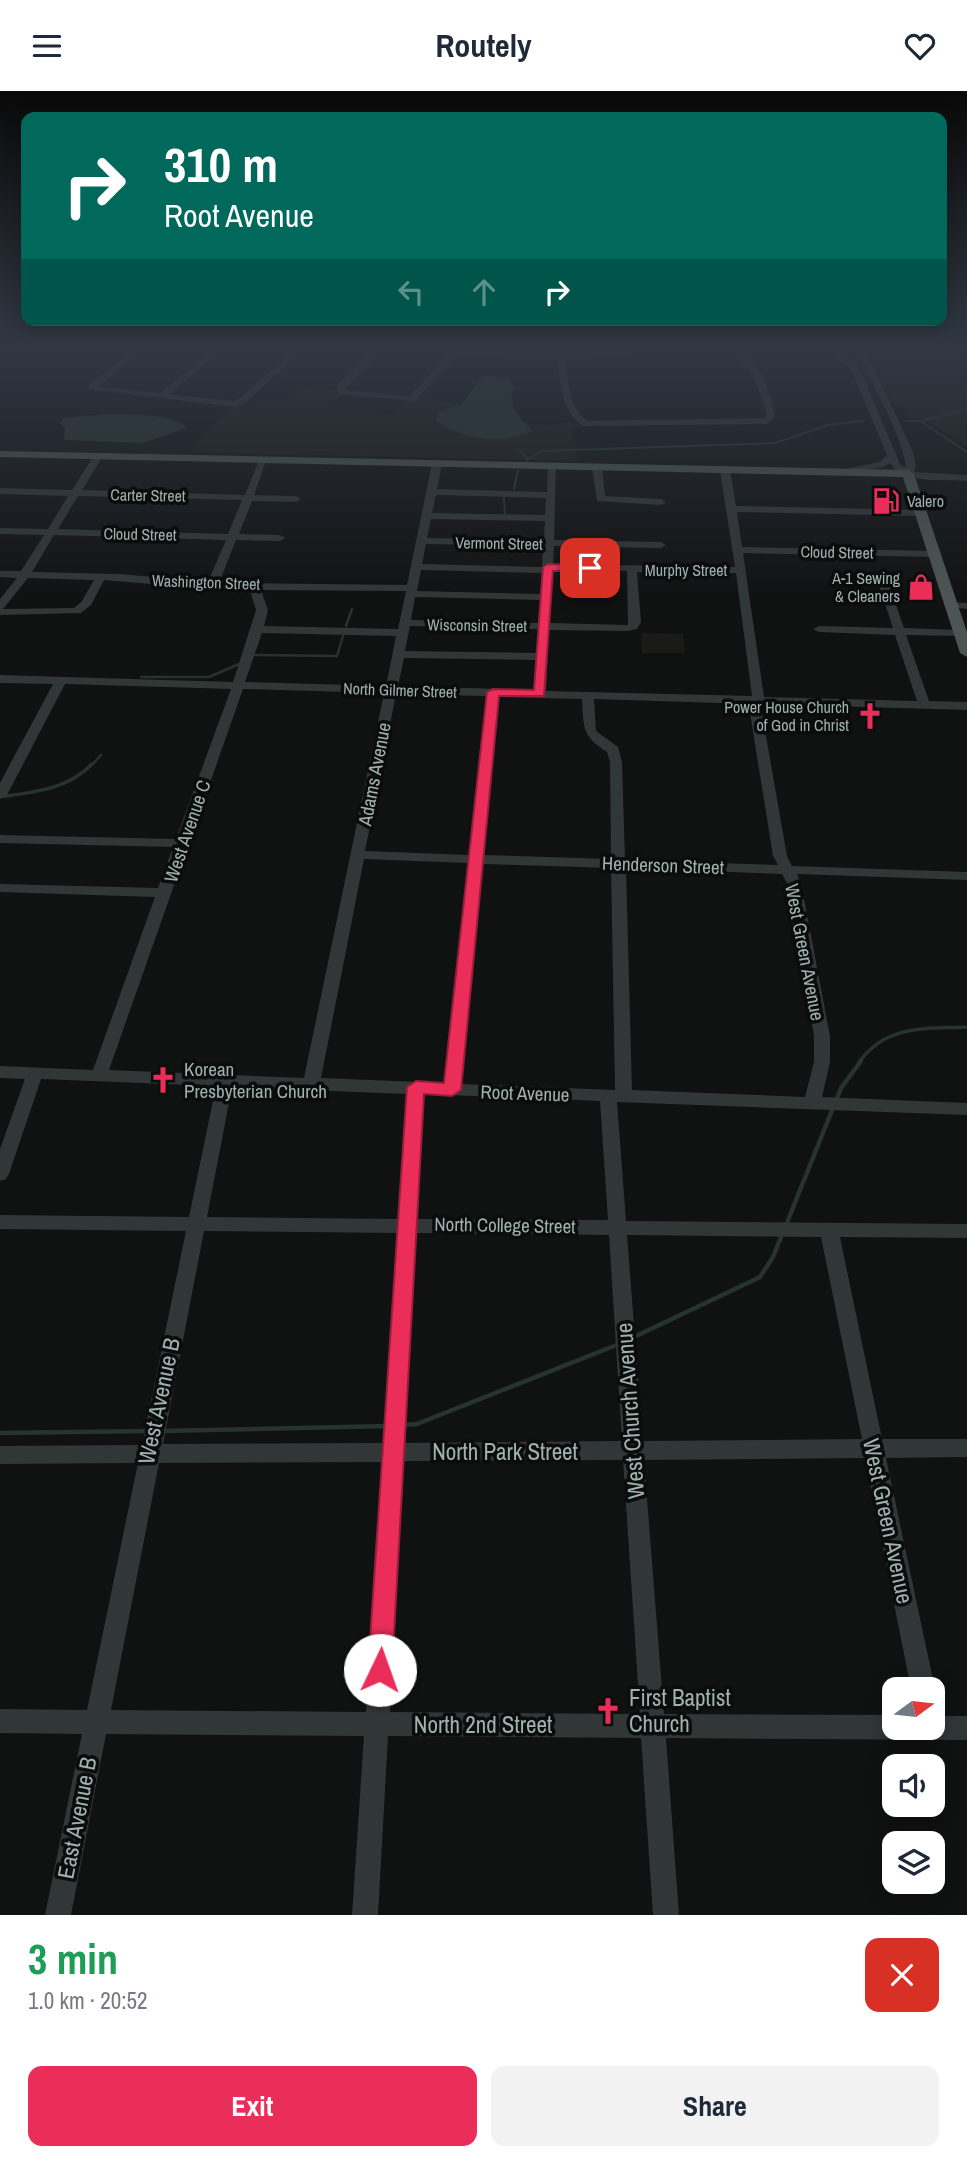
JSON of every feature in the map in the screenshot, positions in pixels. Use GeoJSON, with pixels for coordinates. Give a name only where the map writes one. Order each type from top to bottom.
{"type":"FeatureCollection","features":[{"type":"Feature","properties":{"kind":"main road"},"geometry":{"type":"LineString","coordinates":[[0,454],[908,474],[967,653]]}},
{"type":"Feature","properties":{"kind":"street"},"geometry":{"type":"LineString","coordinates":[[882,431],[896,465],[908,474],[967,478]]}},
{"type":"Feature","properties":{"kind":"street"},"geometry":{"type":"LineString","coordinates":[[898,431],[908,452],[911,466],[908,474]]}},
{"type":"Feature","properties":{"kind":"street"},"geometry":{"type":"LineString","coordinates":[[0,606],[52,532],[98,456]]}},
{"type":"Feature","properties":{"kind":"street"},"geometry":{"type":"LineString","coordinates":[[844,472],[883,464],[892,456]]}},
{"type":"Feature","properties":{"kind":"street"},"geometry":{"type":"LineString","coordinates":[[212,586],[264,460]]}},
{"type":"Feature","properties":{"kind":"street","name":"Adams Avenue"},"geometry":{"type":"LineString","coordinates":[[311,1085],[437,464]]}},
{"type":"Feature","properties":{"kind":"street"},"geometry":{"type":"LineString","coordinates":[[540,693],[553,467]]}},
{"type":"Feature","properties":{"kind":"street"},"geometry":{"type":"LineString","coordinates":[[597,467],[600,499],[661,502]]}},
{"type":"Feature","properties":{"kind":"street","name":"West Green Avenue"},"geometry":{"type":"LineString","coordinates":[[724,470],[759,690],[758,726],[780,856],[794,883],[798,898],[822,1036],[817,1104]]}},
{"type":"Feature","properties":{"kind":"street"},"geometry":{"type":"LineString","coordinates":[[908,474],[927,471],[967,472]]}},
{"type":"Feature","properties":{"kind":"street","name":"Carter Street"},"geometry":{"type":"LineString","coordinates":[[0,491],[296,499]]}},
{"type":"Feature","properties":{"kind":"street"},"geometry":{"type":"LineString","coordinates":[[432,492],[552,495]]}},
{"type":"Feature","properties":{"kind":"street"},"geometry":{"type":"LineString","coordinates":[[730,509],[921,513]]}},
{"type":"Feature","properties":{"kind":"street"},"geometry":{"type":"LineString","coordinates":[[427,516],[551,518]]}},
{"type":"Feature","properties":{"kind":"street","name":"Cloud Street"},"geometry":{"type":"LineString","coordinates":[[0,531],[279,538]]}},
{"type":"Feature","properties":{"kind":"street","name":"Vermont Street"},"geometry":{"type":"LineString","coordinates":[[422,541],[660,545]]}},
{"type":"Feature","properties":{"kind":"street","name":"Cloud Street"},"geometry":{"type":"LineString","coordinates":[[737,550],[936,554]]}},
{"type":"Feature","properties":{"kind":"street","name":"Murphy Street"},"geometry":{"type":"LineString","coordinates":[[417,567],[740,570]]}},
{"type":"Feature","properties":{"kind":"street","name":"Wisconsin Street"},"geometry":{"type":"LineString","coordinates":[[258,629],[633,627],[632,569]]}},
{"type":"Feature","properties":{"kind":"street","name":"Washington Street"},"geometry":{"type":"LineString","coordinates":[[0,573],[101,576],[212,586],[254,585],[547,597]]}},
{"type":"Feature","properties":{"kind":"street"},"geometry":{"type":"LineString","coordinates":[[0,612],[78,611],[87,603],[101,576]]}},
{"type":"Feature","properties":{"kind":"street"},"geometry":{"type":"LineString","coordinates":[[881,576],[924,705]]}},
{"type":"Feature","properties":{"kind":"street","name":"West Avenue C"},"geometry":{"type":"LineString","coordinates":[[99,1075],[258,629],[262,610],[254,585]]}},
{"type":"Feature","properties":{"kind":"street"},"geometry":{"type":"LineString","coordinates":[[950,605],[967,606]]}},
{"type":"Feature","properties":{"kind":"street"},"geometry":{"type":"LineString","coordinates":[[819,629],[961,633]]}},
{"type":"Feature","properties":{"kind":"street"},"geometry":{"type":"LineString","coordinates":[[397,654],[542,657]]}},
{"type":"Feature","properties":{"kind":"street","name":"North Gilmer Street"},"geometry":{"type":"LineString","coordinates":[[0,679],[967,706]]}},
{"type":"Feature","properties":{"kind":"street"},"geometry":{"type":"LineString","coordinates":[[0,794],[61,681]]}},
{"type":"Feature","properties":{"kind":"street"},"geometry":{"type":"LineString","coordinates":[[452,1090],[493,692]]}},
{"type":"Feature","properties":{"kind":"street","name":"West Church Avenue"},"geometry":{"type":"LineString","coordinates":[[588,695],[590,731],[595,738],[613,750],[616,762],[617,1227],[666,1915]]}},
{"type":"Feature","properties":{"kind":"street"},"geometry":{"type":"LineString","coordinates":[[0,839],[183,843]]}},
{"type":"Feature","properties":{"kind":"street","name":"Henderson Street"},"geometry":{"type":"LineString","coordinates":[[358,855],[967,876]]}},
{"type":"Feature","properties":{"kind":"street"},"geometry":{"type":"LineString","coordinates":[[0,888],[165,893]]}},
{"type":"Feature","properties":{"kind":"street","name":"Root Avenue"},"geometry":{"type":"LineString","coordinates":[[0,1072],[967,1109]]}},
{"type":"Feature","properties":{"kind":"street"},"geometry":{"type":"LineString","coordinates":[[0,1174],[35,1073]]}},
{"type":"Feature","properties":{"kind":"street","name":"West Avenue B"},"geometry":{"type":"LineString","coordinates":[[96,1722],[225,1081]]}},
{"type":"Feature","properties":{"kind":"street"},"geometry":{"type":"LineString","coordinates":[[365,1915],[416,1087]]}},
{"type":"Feature","properties":{"kind":"street","name":"North College Street"},"geometry":{"type":"LineString","coordinates":[[0,1222],[967,1231]]}},
{"type":"Feature","properties":{"kind":"street","name":"West Green Avenue"},"geometry":{"type":"LineString","coordinates":[[821,1229],[873,1449],[920,1677]]}},
{"type":"Feature","properties":{"kind":"street","name":"North Park Street"},"geometry":{"type":"LineString","coordinates":[[0,1455],[149,1449],[392,1446],[633,1452],[967,1448]]}},
{"type":"Feature","properties":{"kind":"street","name":"North 2nd Street"},"geometry":{"type":"LineString","coordinates":[[0,1721],[882,1728]]}},
{"type":"Feature","properties":{"kind":"street","name":"East Avenue B"},"geometry":{"type":"LineString","coordinates":[[58,1915],[96,1722]]}},
{"type":"Feature","properties":{"kind":"street","name":"North 2nd Street"},"geometry":{"type":"LineString","coordinates":[[945,1728],[967,1728]]}},
{"type":"Feature","properties":{"kind":"shaded area"},"geometry":{"type":"Polygon","coordinates":[[[65,431],[178,431],[142,443],[64,440],[65,431]]]}},
{"type":"Feature","properties":{"kind":"shaded area"},"geometry":{"type":"Polygon","coordinates":[[[208,431],[572,431],[578,461],[190,452],[208,431]]]}},
{"type":"Feature","properties":{"kind":"shaded area"},"geometry":{"type":"Polygon","coordinates":[[[455,431],[533,431],[495,439],[455,431]]]}},
{"type":"Feature","properties":{"kind":"shaded area"},"geometry":{"type":"Polygon","coordinates":[[[944,431],[967,431],[967,446],[944,431]]]}},
{"type":"Feature","properties":{"kind":"shaded area"},"geometry":{"type":"Polygon","coordinates":[[[641,633],[683,634],[685,653],[642,653],[641,633]]]}},
{"type":"Feature","properties":{"kind":"waterway"},"geometry":{"type":"LineString","coordinates":[[526,461],[541,451],[775,443],[810,431]]}},
{"type":"Feature","properties":{"kind":"waterway"},"geometry":{"type":"LineString","coordinates":[[935,431],[967,452]]}},
{"type":"Feature","properties":{"kind":"waterway"},"geometry":{"type":"LineString","coordinates":[[520,450],[528,459]]}},
{"type":"Feature","properties":{"kind":"waterway"},"geometry":{"type":"LineString","coordinates":[[514,489],[518,470]]}},
{"type":"Feature","properties":{"kind":"waterway"},"geometry":{"type":"LineString","coordinates":[[504,498],[505,515]]}},
{"type":"Feature","properties":{"kind":"waterway"},"geometry":{"type":"LineString","coordinates":[[346,626],[352,609]]}},
{"type":"Feature","properties":{"kind":"waterway"},"geometry":{"type":"LineString","coordinates":[[255,655],[337,656],[343,636]]}},
{"type":"Feature","properties":{"kind":"waterway"},"geometry":{"type":"LineString","coordinates":[[141,677],[209,677],[239,664]]}},
{"type":"Feature","properties":{"kind":"waterway"},"geometry":{"type":"LineString","coordinates":[[91,766],[101,755]]}},
{"type":"Feature","properties":{"kind":"waterway"},"geometry":{"type":"LineString","coordinates":[[0,797],[61,785],[92,764]]}},
{"type":"Feature","properties":{"kind":"waterway"},"geometry":{"type":"LineString","coordinates":[[859,1062],[870,1050],[894,1035],[922,1029],[967,1027]]}},
{"type":"Feature","properties":{"kind":"waterway"},"geometry":{"type":"LineString","coordinates":[[786,1225],[841,1088],[861,1061]]}},
{"type":"Feature","properties":{"kind":"waterway"},"geometry":{"type":"LineString","coordinates":[[632,1338],[760,1277],[773,1257],[783,1232]]}},
{"type":"Feature","properties":{"kind":"waterway"},"geometry":{"type":"LineString","coordinates":[[404,1425],[417,1424],[619,1344]]}},
{"type":"Feature","properties":{"kind":"waterway"},"geometry":{"type":"LineString","coordinates":[[163,1431],[389,1426]]}},
{"type":"Feature","properties":{"kind":"waterway"},"geometry":{"type":"LineString","coordinates":[[0,1433],[148,1431]]}},
{"type":"Feature","properties":{"kind":"place","name":"Valero"},"geometry":{"type":"Point","coordinates":[886,501]}},
{"type":"Feature","properties":{"kind":"place","name":"A-1 Sewing & Cleaners"},"geometry":{"type":"Point","coordinates":[921,587]}},
{"type":"Feature","properties":{"kind":"place","name":"Power House Church of God in Christ"},"geometry":{"type":"Point","coordinates":[870,716]}},
{"type":"Feature","properties":{"kind":"place","name":"Korean Presbyterian Church"},"geometry":{"type":"Point","coordinates":[163,1080]}},
{"type":"Feature","properties":{"kind":"place","name":"First Baptist Church"},"geometry":{"type":"Point","coordinates":[608,1711]}},
{"type":"Feature","properties":{"kind":"route"},"geometry":{"type":"LineString","coordinates":[[380,1670],[392,1441],[416,1087],[452,1090],[493,692],[540,693],[548,567],[590,568]]}}]}
